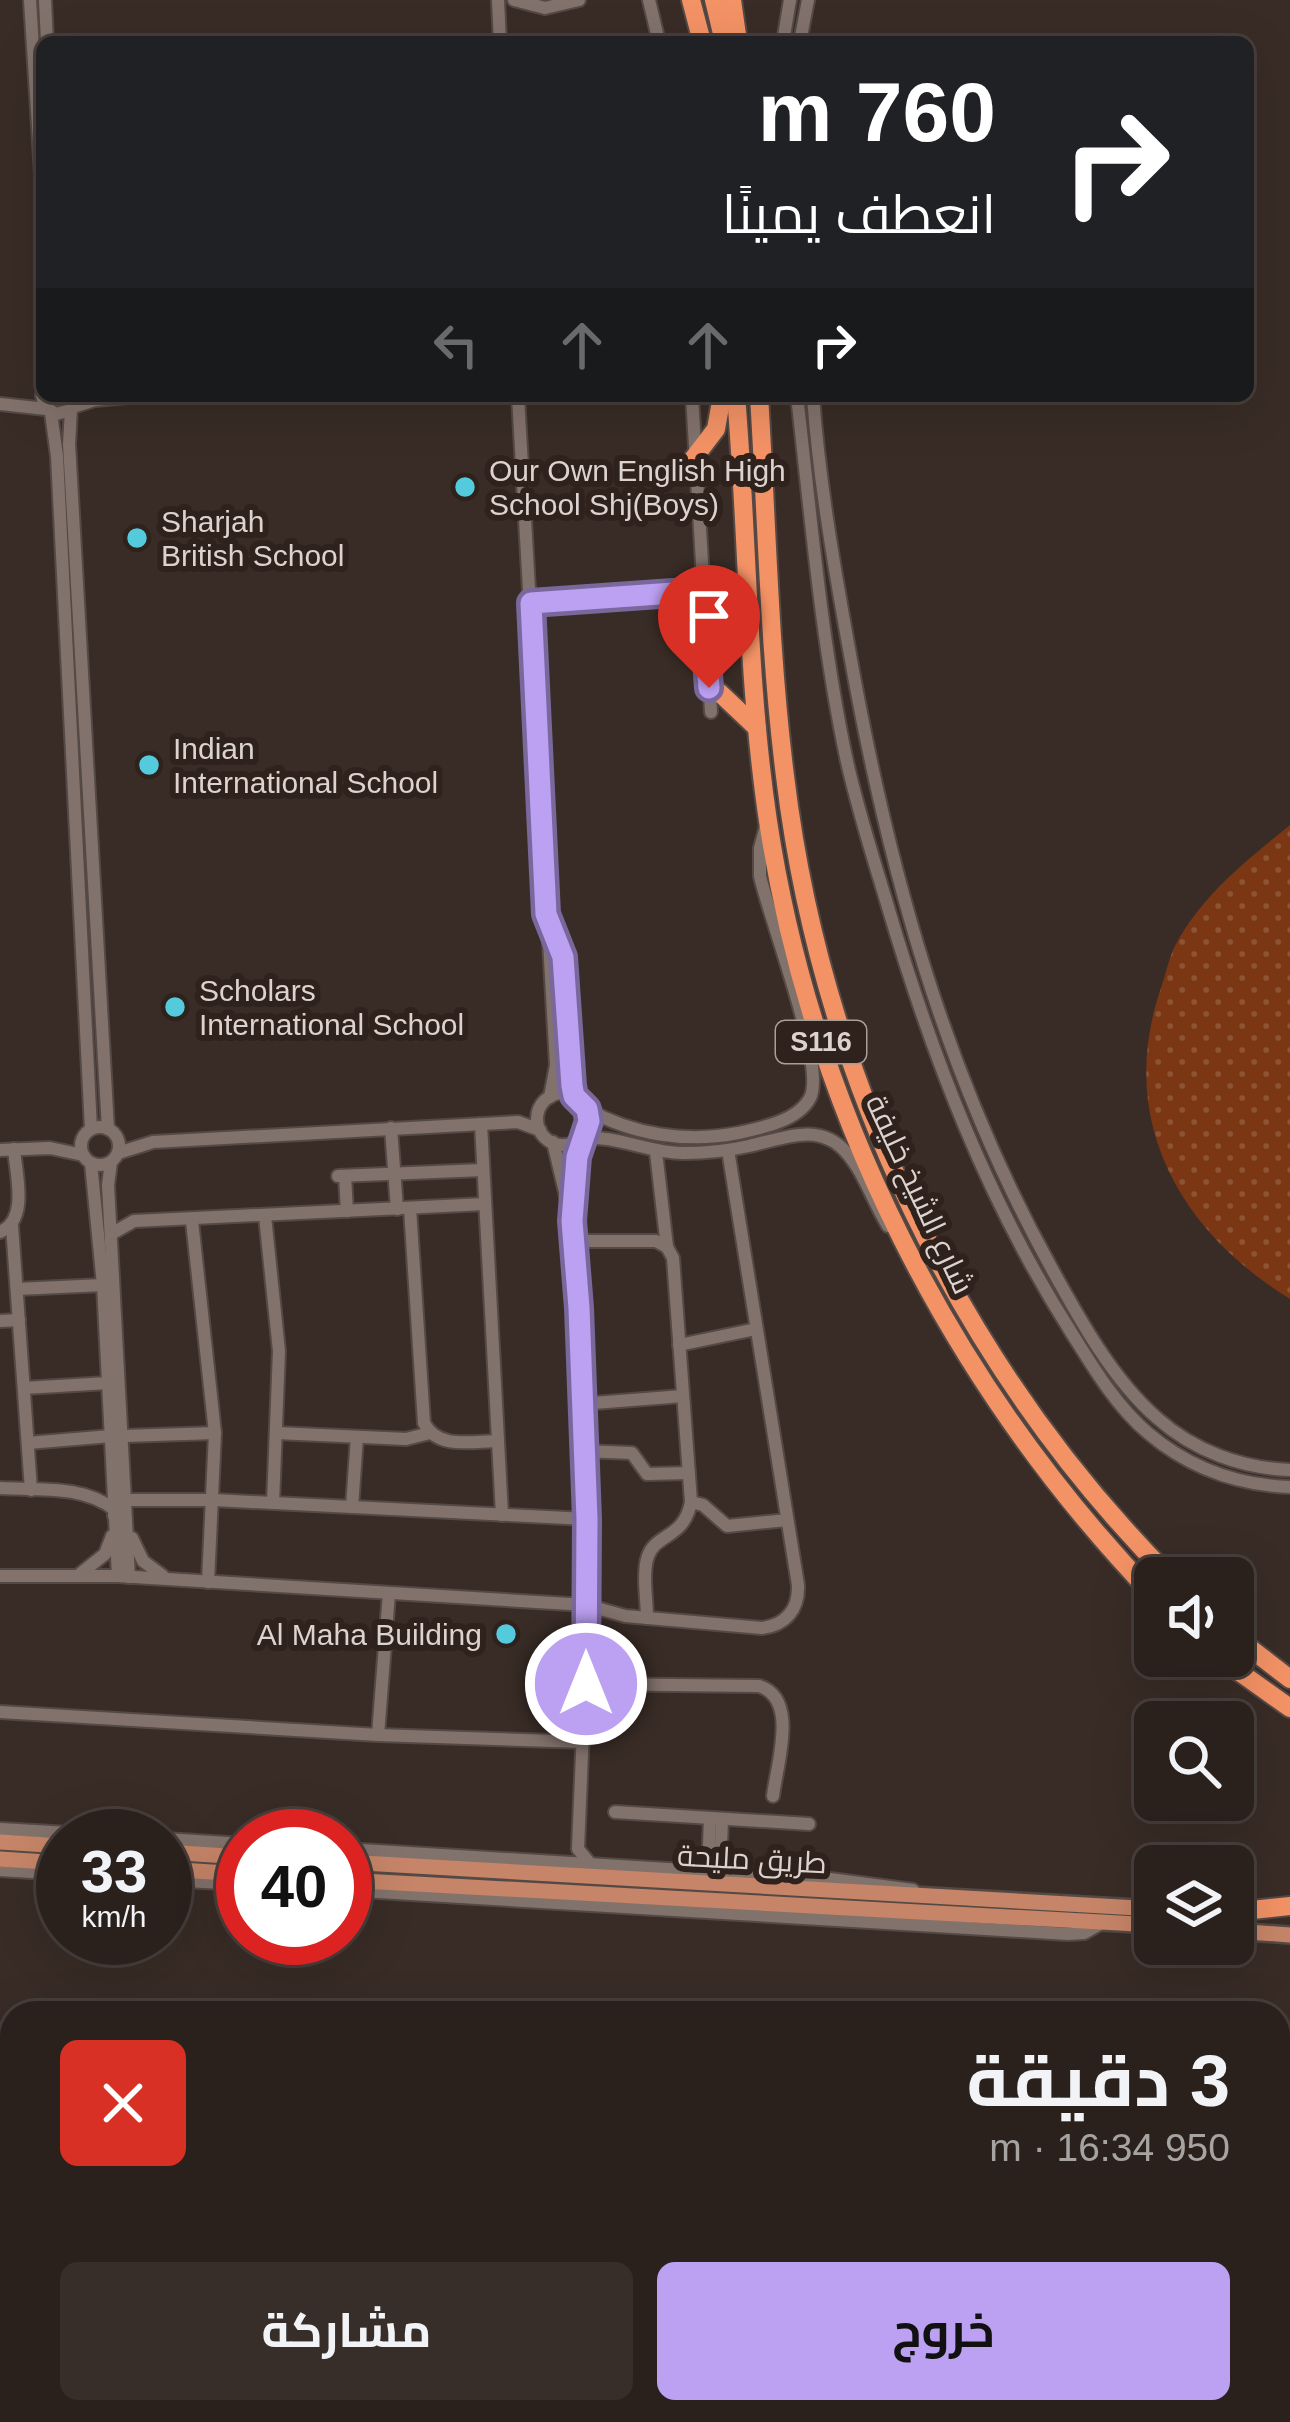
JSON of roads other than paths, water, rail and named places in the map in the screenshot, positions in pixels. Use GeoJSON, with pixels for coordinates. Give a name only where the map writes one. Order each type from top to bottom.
{"type":"FeatureCollection","features":[{"type":"Feature","properties":{"kind":"highway"},"geometry":{"type":"LineString","coordinates":[[691,0],[700,36]]}},
{"type":"Feature","properties":{"kind":"highway"},"geometry":{"type":"LineString","coordinates":[[714,0],[723,36]]}},
{"type":"Feature","properties":{"kind":"highway"},"geometry":{"type":"LineString","coordinates":[[732,0],[737,36]]}},
{"type":"Feature","properties":{"kind":"highway"},"geometry":{"type":"LineString","coordinates":[[693,459],[716,429],[721,402]]}},
{"type":"Feature","properties":{"kind":"highway","name":"شارع الشيخ خليفة"},"geometry":{"type":"LineString","coordinates":[[736,402],[757,728],[768,820],[788,922],[825,1055],[910,1256],[964,1353],[1025,1444],[1134,1573]]}},
{"type":"Feature","properties":{"kind":"highway","name":"شارع الشيخ خليفة"},"geometry":{"type":"LineString","coordinates":[[759,402],[784,773],[810,914],[849,1052],[903,1187],[976,1329],[1072,1468],[1152,1557]]}},
{"type":"Feature","properties":{"kind":"highway"},"geometry":{"type":"LineString","coordinates":[[709,688],[757,728]]}},
{"type":"Feature","properties":{"kind":"highway"},"geometry":{"type":"LineString","coordinates":[[711,712],[730,702]]}},
{"type":"Feature","properties":{"kind":"highway"},"geometry":{"type":"LineString","coordinates":[[1254,1651],[1290,1678]]}},
{"type":"Feature","properties":{"kind":"highway"},"geometry":{"type":"LineString","coordinates":[[1244,1677],[1290,1708]]}},
{"type":"Feature","properties":{"kind":"highway"},"geometry":{"type":"LineString","coordinates":[[1251,1682],[1267,1705],[1290,1724]]}},
{"type":"Feature","properties":{"kind":"highway"},"geometry":{"type":"LineString","coordinates":[[1254,1910],[1290,1906]]}},
{"type":"Feature","properties":{"kind":"main road"},"geometry":{"type":"LineString","coordinates":[[0,1842],[36,1844]]}},
{"type":"Feature","properties":{"kind":"main road"},"geometry":{"type":"LineString","coordinates":[[425,1866],[441,1854]]}},
{"type":"Feature","properties":{"kind":"main road"},"geometry":{"type":"LineString","coordinates":[[0,1859],[36,1861]]}},
{"type":"Feature","properties":{"kind":"main road","name":"طريق مليحة"},"geometry":{"type":"LineString","coordinates":[[372,1863],[1134,1908]]}},
{"type":"Feature","properties":{"kind":"main road","name":"طريق مليحة"},"geometry":{"type":"LineString","coordinates":[[372,1882],[604,1900],[1134,1924]]}},
{"type":"Feature","properties":{"kind":"main road"},"geometry":{"type":"LineString","coordinates":[[1254,1913],[1290,1915]]}},
{"type":"Feature","properties":{"kind":"main road"},"geometry":{"type":"LineString","coordinates":[[1254,1932],[1290,1935]]}},
{"type":"Feature","properties":{"kind":"street"},"geometry":{"type":"LineString","coordinates":[[30,0],[36,94]]}},
{"type":"Feature","properties":{"kind":"street"},"geometry":{"type":"LineString","coordinates":[[45,0],[47,36]]}},
{"type":"Feature","properties":{"kind":"street"},"geometry":{"type":"LineString","coordinates":[[498,0],[500,36]]}},
{"type":"Feature","properties":{"kind":"street"},"geometry":{"type":"LineString","coordinates":[[514,0],[544,8],[579,0]]}},
{"type":"Feature","properties":{"kind":"street"},"geometry":{"type":"LineString","coordinates":[[649,0],[658,36]]}},
{"type":"Feature","properties":{"kind":"street"},"geometry":{"type":"LineString","coordinates":[[784,36],[790,0]]}},
{"type":"Feature","properties":{"kind":"street"},"geometry":{"type":"LineString","coordinates":[[801,36],[808,0]]}},
{"type":"Feature","properties":{"kind":"street"},"geometry":{"type":"LineString","coordinates":[[2,404],[36,395]]}},
{"type":"Feature","properties":{"kind":"street"},"geometry":{"type":"LineString","coordinates":[[45,402],[57,456],[89,1131],[81,1143],[103,1285],[108,1383],[117,1436],[113,1474],[139,1556],[170,1580]]}},
{"type":"Feature","properties":{"kind":"street"},"geometry":{"type":"LineString","coordinates":[[518,402],[556,1066],[540,1130]]}},
{"type":"Feature","properties":{"kind":"street"},"geometry":{"type":"LineString","coordinates":[[692,402],[711,712]]}},
{"type":"Feature","properties":{"kind":"street"},"geometry":{"type":"LineString","coordinates":[[798,402],[833,678],[851,779],[932,1050],[987,1179],[1044,1288],[1110,1391],[1146,1431],[1178,1455],[1214,1473],[1264,1486],[1290,1487]]}},
{"type":"Feature","properties":{"kind":"street"},"geometry":{"type":"LineString","coordinates":[[812,402],[863,730],[909,919],[947,1044],[1001,1170],[1059,1281],[1123,1379],[1157,1418],[1221,1457],[1264,1469],[1290,1470]]}},
{"type":"Feature","properties":{"kind":"street"},"geometry":{"type":"LineString","coordinates":[[2,404],[62,414],[73,404]]}},
{"type":"Feature","properties":{"kind":"street"},"geometry":{"type":"LineString","coordinates":[[73,404],[69,444],[114,1158],[109,1205],[123,1576]]}},
{"type":"Feature","properties":{"kind":"street"},"geometry":{"type":"LineString","coordinates":[[531,603],[702,591]]}},
{"type":"Feature","properties":{"kind":"street"},"geometry":{"type":"LineString","coordinates":[[833,678],[849,727],[857,733],[863,730]]}},
{"type":"Feature","properties":{"kind":"street"},"geometry":{"type":"LineString","coordinates":[[518,1122],[562,1094],[645,1132],[712,1137],[778,1121],[809,1100],[815,1083],[809,1048],[760,877],[760,848],[768,820]]}},
{"type":"Feature","properties":{"kind":"street"},"geometry":{"type":"LineString","coordinates":[[546,914],[563,957],[574,1096]]}},
{"type":"Feature","properties":{"kind":"street"},"geometry":{"type":"LineString","coordinates":[[572,1221],[587,1109]]}},
{"type":"Feature","properties":{"kind":"street"},"geometry":{"type":"LineString","coordinates":[[31,1490],[17,1289],[6,1229],[18,1214],[7,1150],[50,1148],[87,1159],[114,1158],[152,1143],[518,1122],[565,1145],[582,1138],[609,1138],[656,1152],[728,1150],[803,1134],[830,1139],[851,1157],[889,1228],[910,1256]]}},
{"type":"Feature","properties":{"kind":"street"},"geometry":{"type":"LineString","coordinates":[[481,1124],[502,1515]]}},
{"type":"Feature","properties":{"kind":"street"},"geometry":{"type":"LineString","coordinates":[[391,1128],[404,1208],[424,1417],[430,1433],[445,1441],[498,1441]]}},
{"type":"Feature","properties":{"kind":"street"},"geometry":{"type":"LineString","coordinates":[[50,1148],[89,1131],[111,1131],[152,1143]]}},
{"type":"Feature","properties":{"kind":"street"},"geometry":{"type":"LineString","coordinates":[[553,1142],[574,1241],[587,1519],[578,1849],[592,1866]]}},
{"type":"Feature","properties":{"kind":"street"},"geometry":{"type":"LineString","coordinates":[[0,1576],[123,1576],[586,1605],[614,1614],[762,1628],[784,1621],[798,1593],[728,1150]]}},
{"type":"Feature","properties":{"kind":"street"},"geometry":{"type":"LineString","coordinates":[[647,1618],[650,1552],[683,1524],[691,1502],[673,1258],[667,1247],[656,1152]]}},
{"type":"Feature","properties":{"kind":"street"},"geometry":{"type":"LineString","coordinates":[[347,1210],[342,1176],[483,1170]]}},
{"type":"Feature","properties":{"kind":"street"},"geometry":{"type":"LineString","coordinates":[[111,1234],[134,1221],[484,1204]]}},
{"type":"Feature","properties":{"kind":"street"},"geometry":{"type":"LineString","coordinates":[[109,1205],[134,1221]]}},
{"type":"Feature","properties":{"kind":"street"},"geometry":{"type":"LineString","coordinates":[[265,1216],[279,1352],[274,1503]]}},
{"type":"Feature","properties":{"kind":"street"},"geometry":{"type":"LineString","coordinates":[[192,1221],[215,1433],[208,1582]]}},
{"type":"Feature","properties":{"kind":"street"},"geometry":{"type":"LineString","coordinates":[[574,1241],[650,1240],[667,1247]]}},
{"type":"Feature","properties":{"kind":"street"},"geometry":{"type":"LineString","coordinates":[[17,1289],[103,1285]]}},
{"type":"Feature","properties":{"kind":"street"},"geometry":{"type":"LineString","coordinates":[[0,1321],[19,1320]]}},
{"type":"Feature","properties":{"kind":"street"},"geometry":{"type":"LineString","coordinates":[[679,1346],[755,1329]]}},
{"type":"Feature","properties":{"kind":"street"},"geometry":{"type":"LineString","coordinates":[[24,1388],[108,1383]]}},
{"type":"Feature","properties":{"kind":"street"},"geometry":{"type":"LineString","coordinates":[[581,1404],[683,1396]]}},
{"type":"Feature","properties":{"kind":"street"},"geometry":{"type":"LineString","coordinates":[[28,1443],[215,1433]]}},
{"type":"Feature","properties":{"kind":"street"},"geometry":{"type":"LineString","coordinates":[[277,1433],[412,1439],[430,1433]]}},
{"type":"Feature","properties":{"kind":"street"},"geometry":{"type":"LineString","coordinates":[[352,1507],[357,1437]]}},
{"type":"Feature","properties":{"kind":"street"},"geometry":{"type":"LineString","coordinates":[[583,1451],[632,1453],[647,1474],[689,1473]]}},
{"type":"Feature","properties":{"kind":"street"},"geometry":{"type":"LineString","coordinates":[[82,1493],[99,1487],[113,1474]]}},
{"type":"Feature","properties":{"kind":"street"},"geometry":{"type":"LineString","coordinates":[[0,1488],[82,1493],[122,1507],[214,1500],[587,1519]]}},
{"type":"Feature","properties":{"kind":"street"},"geometry":{"type":"LineString","coordinates":[[691,1502],[703,1504],[727,1526],[787,1520]]}},
{"type":"Feature","properties":{"kind":"street"},"geometry":{"type":"LineString","coordinates":[[80,1574],[108,1548],[122,1507]]}},
{"type":"Feature","properties":{"kind":"street"},"geometry":{"type":"LineString","coordinates":[[378,1736],[389,1593]]}},
{"type":"Feature","properties":{"kind":"street"},"geometry":{"type":"LineString","coordinates":[[586,1684],[772,1690],[782,1708],[773,1796]]}},
{"type":"Feature","properties":{"kind":"street"},"geometry":{"type":"LineString","coordinates":[[0,1712],[378,1736],[584,1742]]}},
{"type":"Feature","properties":{"kind":"street"},"geometry":{"type":"LineString","coordinates":[[615,1811],[809,1824]]}},
{"type":"Feature","properties":{"kind":"street"},"geometry":{"type":"LineString","coordinates":[[714,1873],[716,1818]]}},
{"type":"Feature","properties":{"kind":"street"},"geometry":{"type":"LineString","coordinates":[[0,1828],[36,1830]]}},
{"type":"Feature","properties":{"kind":"street"},"geometry":{"type":"LineString","coordinates":[[561,1863],[578,1849]]}},
{"type":"Feature","properties":{"kind":"street"},"geometry":{"type":"LineString","coordinates":[[372,1850],[897,1886],[926,1896]]}},
{"type":"Feature","properties":{"kind":"street"},"geometry":{"type":"LineString","coordinates":[[0,1870],[36,1872]]}},
{"type":"Feature","properties":{"kind":"street"},"geometry":{"type":"LineString","coordinates":[[372,1891],[604,1900]]}},
{"type":"Feature","properties":{"kind":"place","name":"Our Own English High School Shj(Boys)"},"geometry":{"type":"Point","coordinates":[465,487]}},
{"type":"Feature","properties":{"kind":"place","name":"Sharjah British School"},"geometry":{"type":"Point","coordinates":[137,538]}},
{"type":"Feature","properties":{"kind":"place","name":"Indian International School"},"geometry":{"type":"Point","coordinates":[149,765]}},
{"type":"Feature","properties":{"kind":"place","name":"Scholars International School"},"geometry":{"type":"Point","coordinates":[175,1007]}},
{"type":"Feature","properties":{"kind":"place","name":"Al Maha Building"},"geometry":{"type":"Point","coordinates":[506,1634]}}]}
